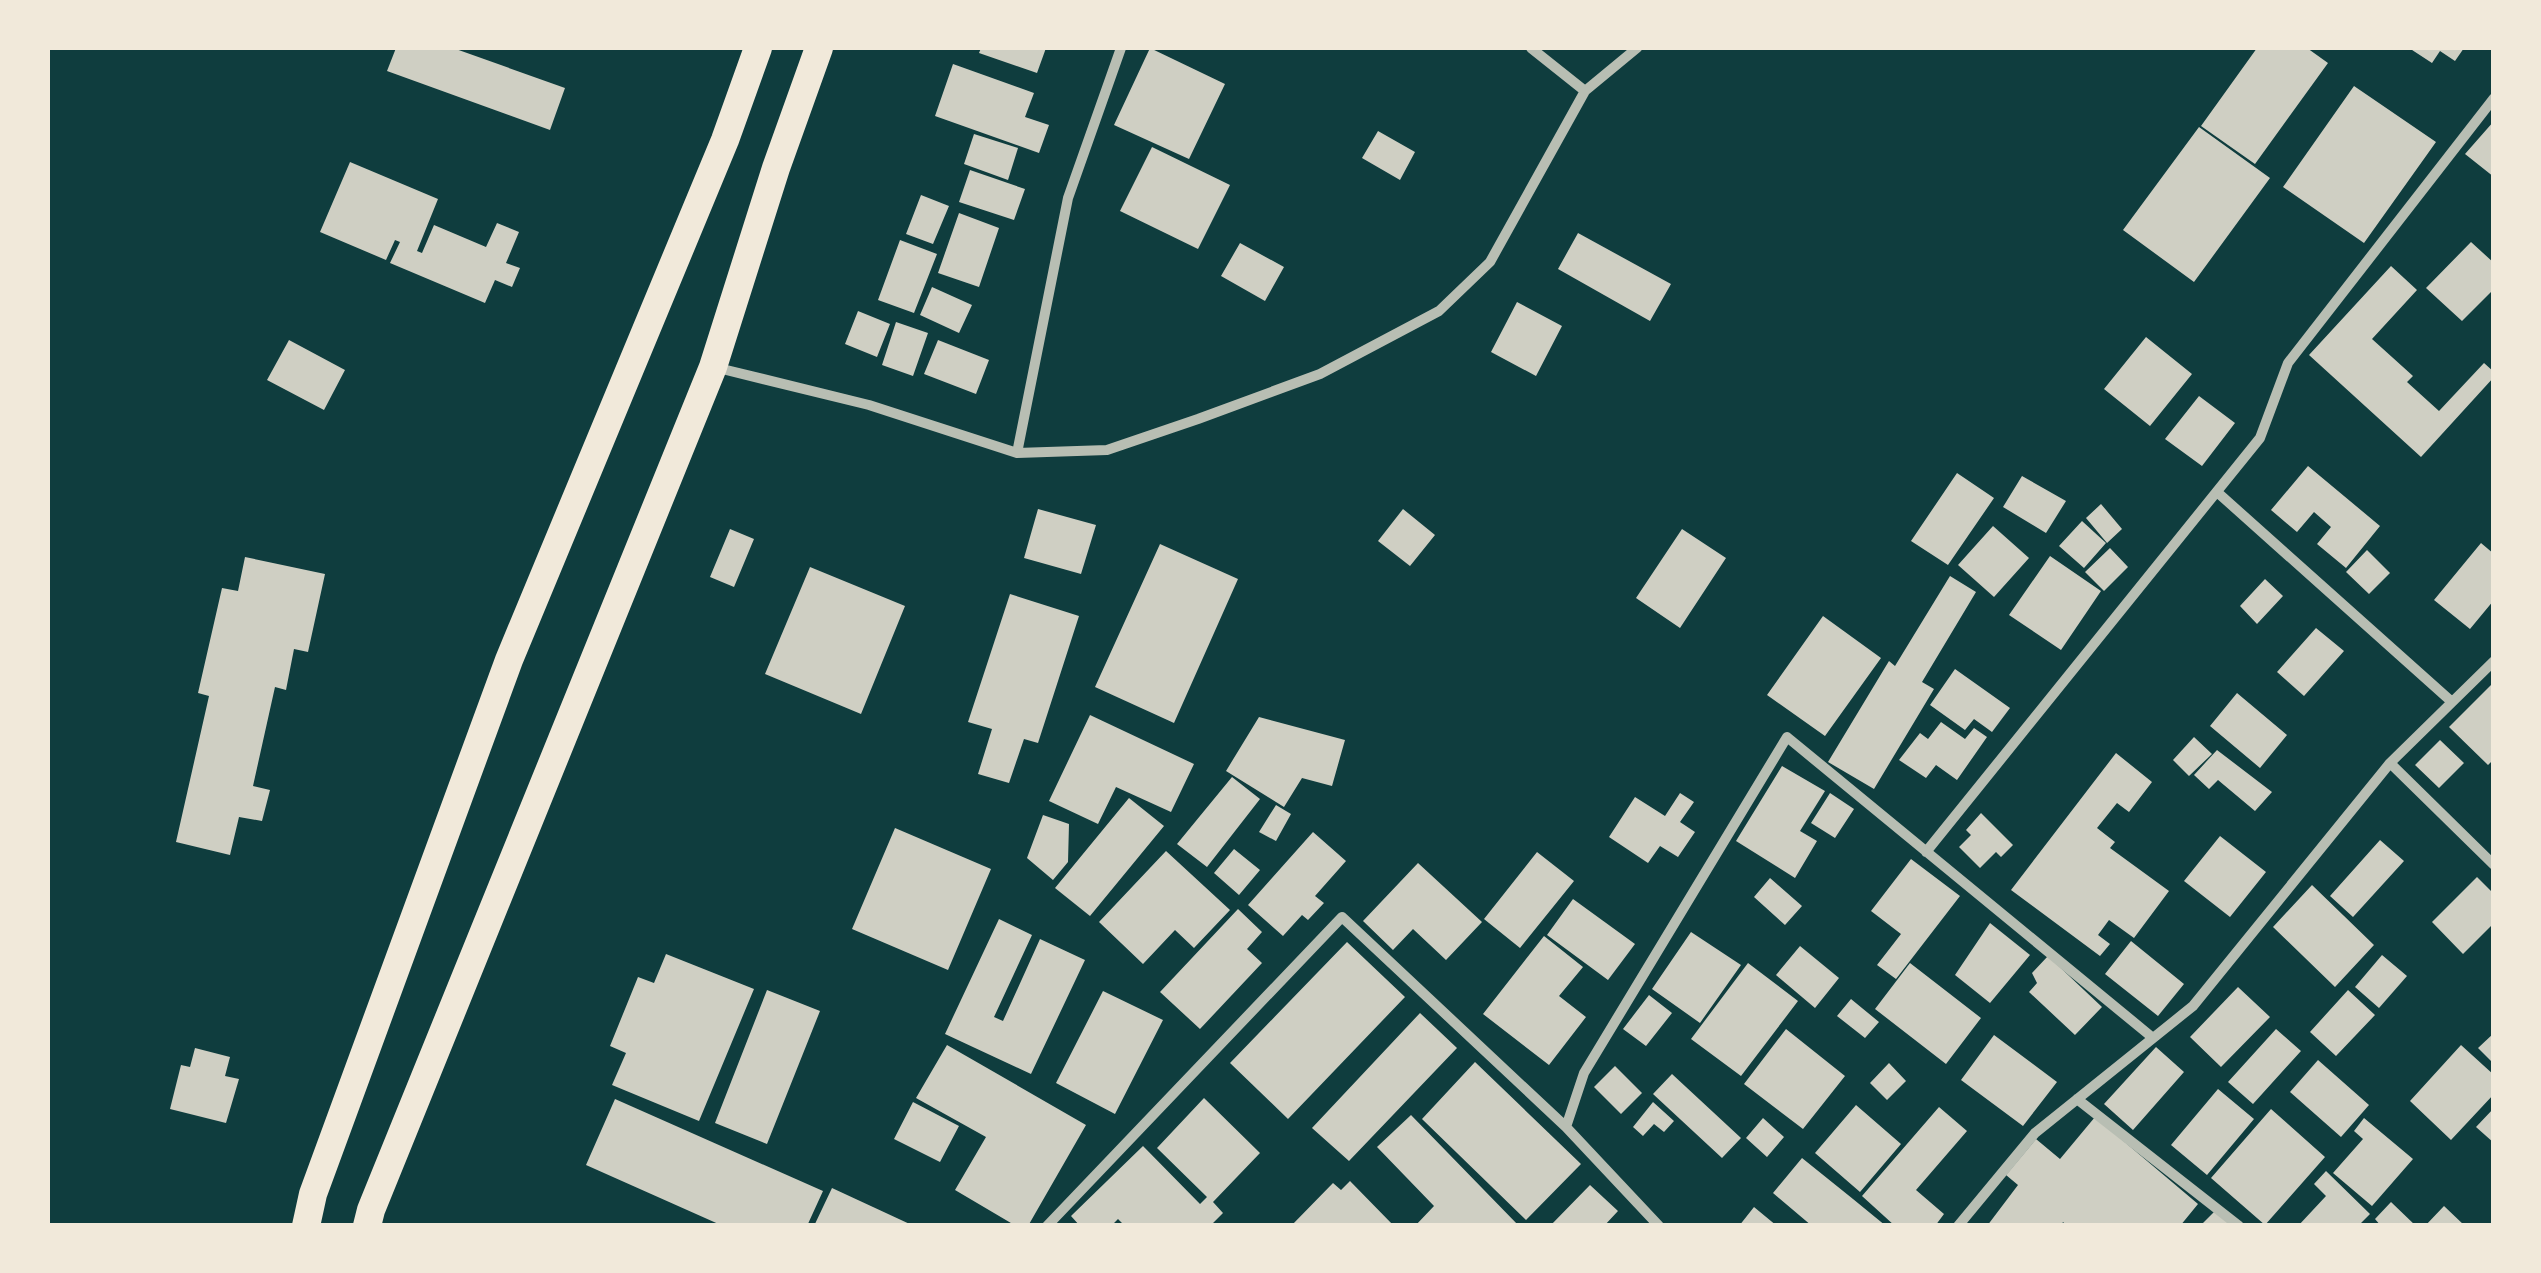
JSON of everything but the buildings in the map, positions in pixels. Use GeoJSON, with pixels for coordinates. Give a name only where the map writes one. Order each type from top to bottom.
{"type":"FeatureCollection","features":[{"type":"Feature","properties":{"kind":"highway"},"geometry":{"type":"LineString","coordinates":[[306,1226],[313,1194],[510,660],[724,140],[758,48]]}},
{"type":"Feature","properties":{"kind":"highway"},"geometry":{"type":"LineString","coordinates":[[368,1226],[371,1210],[713,367],[776,168],[820,48]]}},
{"type":"Feature","properties":{"kind":"street"},"geometry":{"type":"LineString","coordinates":[[1018,452],[1068,198],[1121,48]]}},
{"type":"Feature","properties":{"kind":"street"},"geometry":{"type":"LineString","coordinates":[[1531,48],[1584,91]]}},
{"type":"Feature","properties":{"kind":"street"},"geometry":{"type":"LineString","coordinates":[[713,367],[869,405],[1018,452],[1107,450],[1162,432],[1320,374],[1439,311],[1490,262],[1584,91],[1637,48]]}},
{"type":"Feature","properties":{"kind":"street"},"geometry":{"type":"LineString","coordinates":[[1926,852],[2260,438],[2288,363],[2494,98]]}},
{"type":"Feature","properties":{"kind":"street"},"geometry":{"type":"LineString","coordinates":[[2217,492],[2452,702]]}},
{"type":"Feature","properties":{"kind":"street"},"geometry":{"type":"LineString","coordinates":[[1958,1226],[2036,1133],[2193,1006],[2390,763],[2494,660]]}},
{"type":"Feature","properties":{"kind":"street"},"geometry":{"type":"LineString","coordinates":[[1566,1127],[1584,1073],[1788,737],[2153,1038]]}},
{"type":"Feature","properties":{"kind":"street"},"geometry":{"type":"LineString","coordinates":[[2390,763],[2494,865]]}},
{"type":"Feature","properties":{"kind":"street"},"geometry":{"type":"LineString","coordinates":[[1047,1226],[1342,918],[1566,1127],[1659,1226]]}},
{"type":"Feature","properties":{"kind":"street"},"geometry":{"type":"LineString","coordinates":[[2077,1100],[2239,1226]]}}]}
